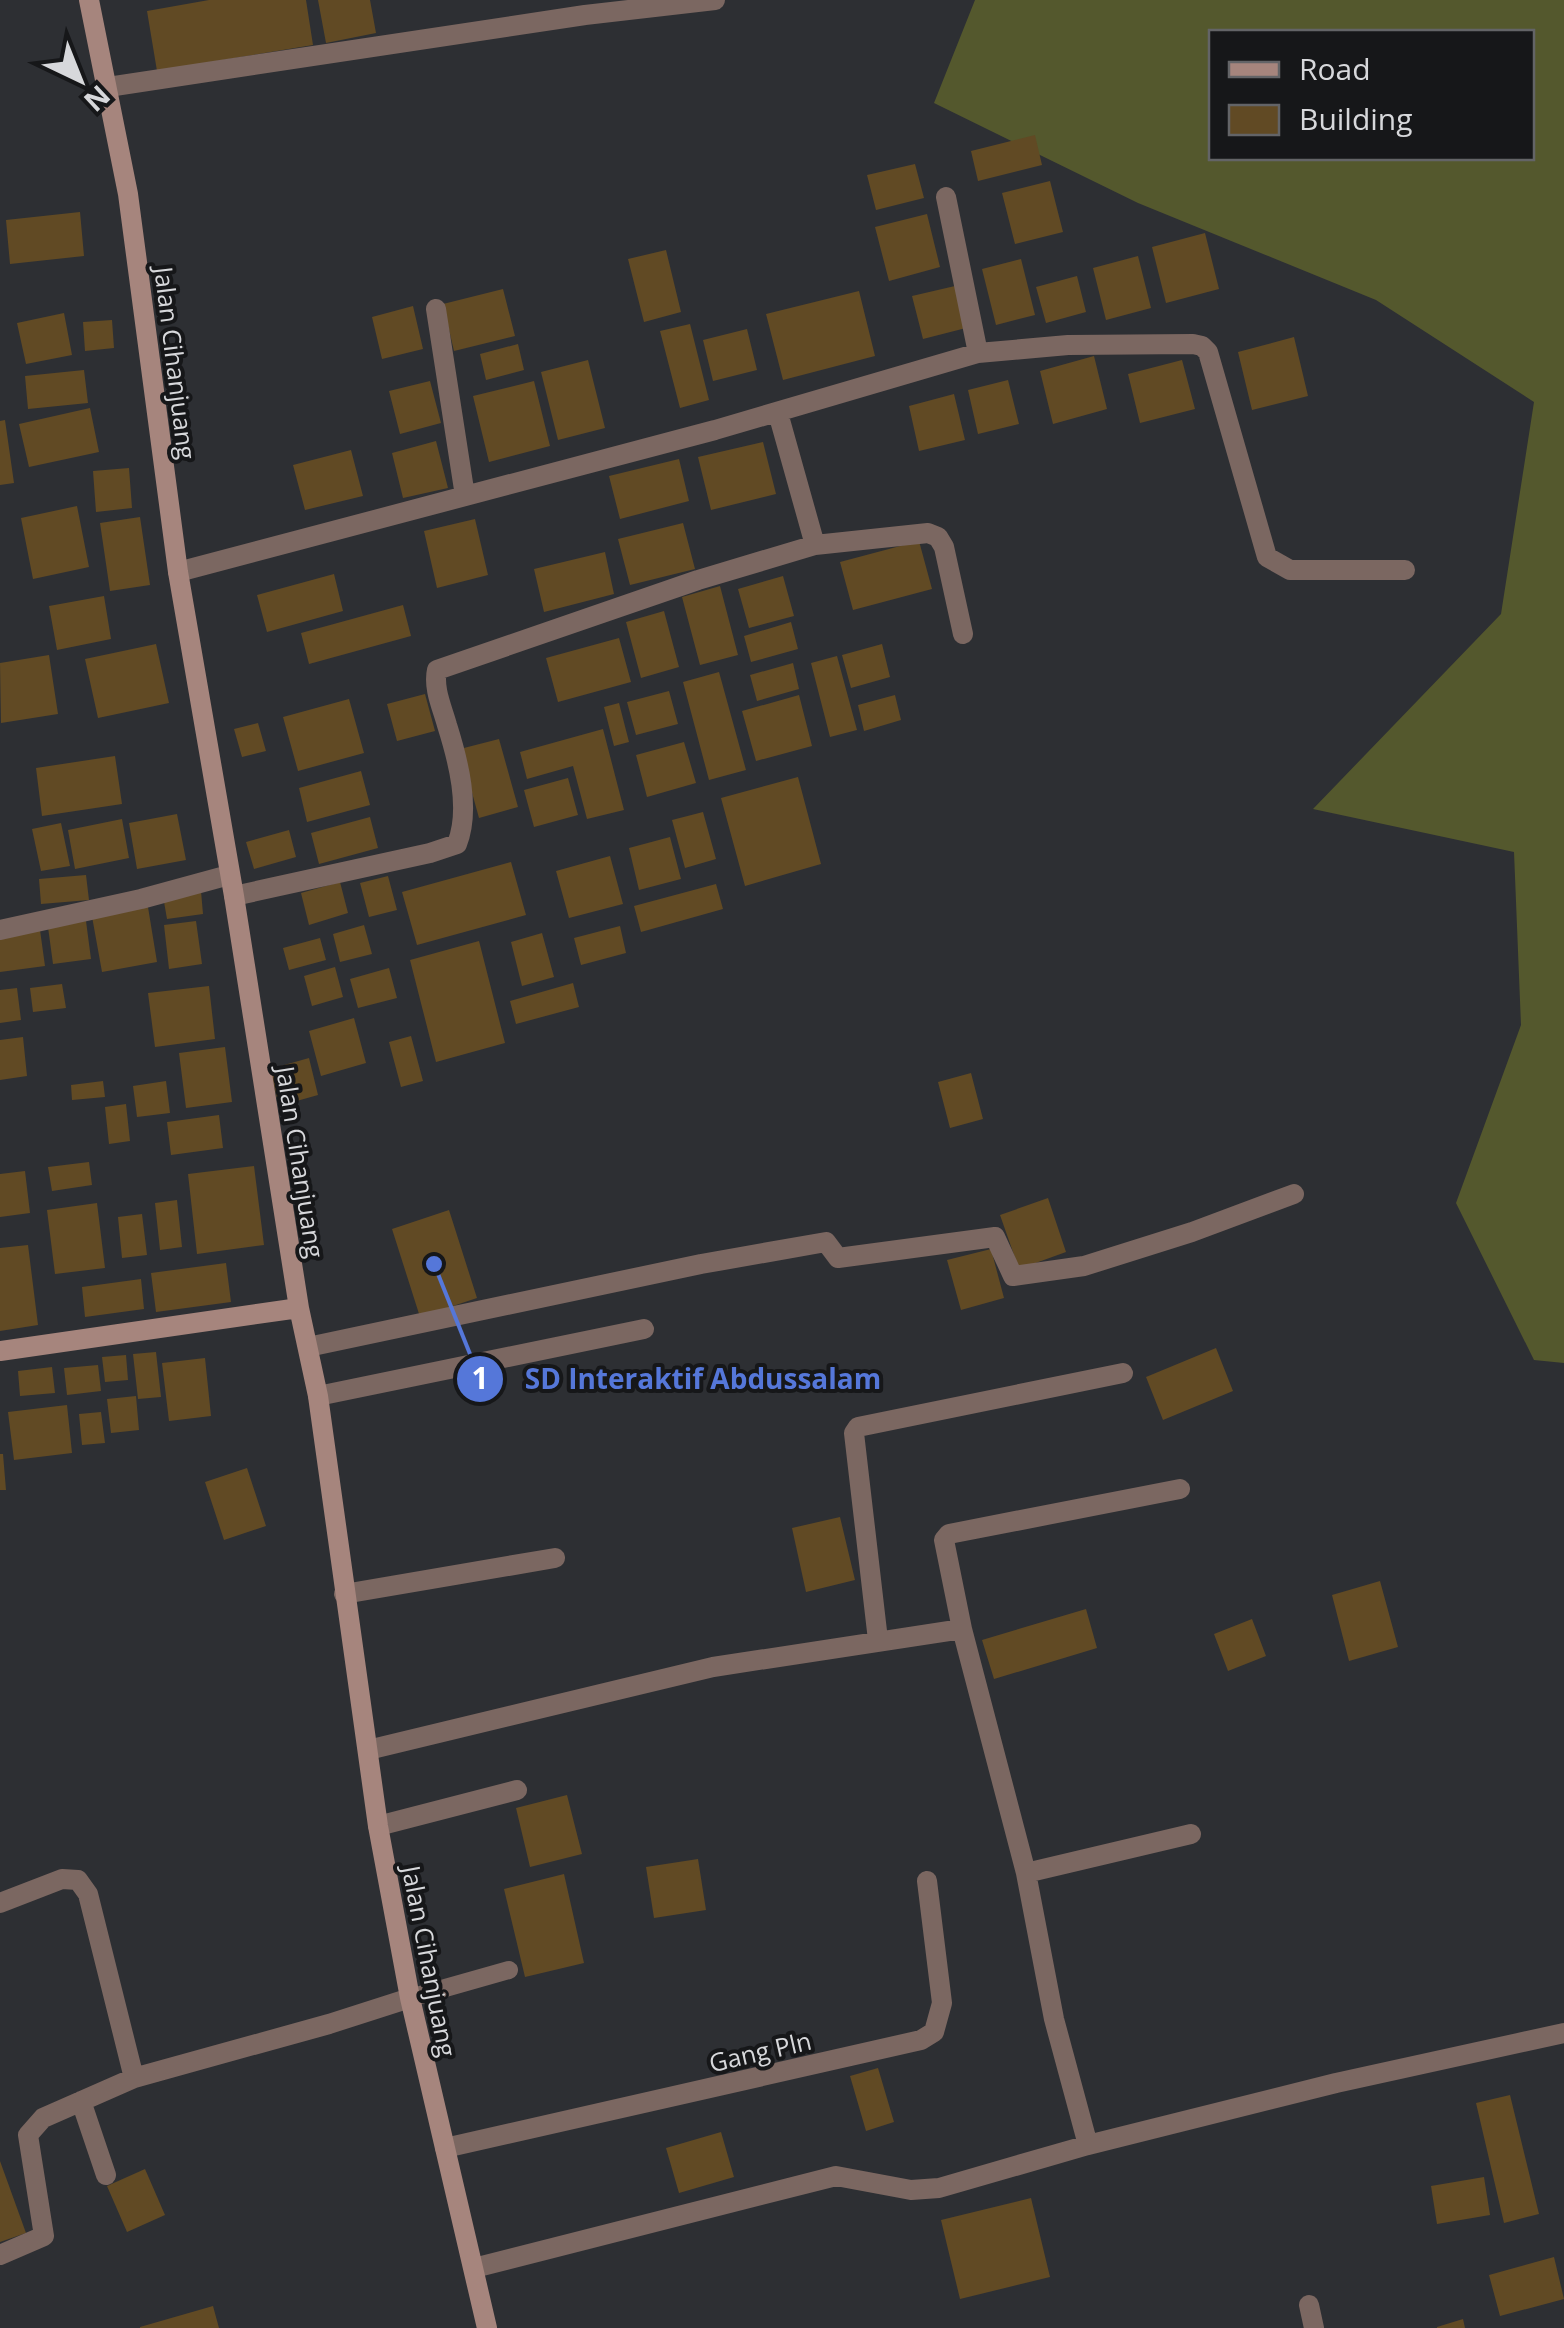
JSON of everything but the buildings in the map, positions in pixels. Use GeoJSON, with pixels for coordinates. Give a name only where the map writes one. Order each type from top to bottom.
{"type":"FeatureCollection","features":[{"type":"Feature","properties":{"kind":"main road","name":"Jalan Cihanjuang"},"geometry":{"type":"LineString","coordinates":[[90,0],[128,194],[178,572],[299,1308],[318,1396],[378,1826],[410,1998],[487,2328]]}},
{"type":"Feature","properties":{"kind":"main road"},"geometry":{"type":"LineString","coordinates":[[0,1351],[299,1308]]}},
{"type":"Feature","properties":{"kind":"street"},"geometry":{"type":"LineString","coordinates":[[108,87],[586,15],[715,0]]}},
{"type":"Feature","properties":{"kind":"street"},"geometry":{"type":"LineString","coordinates":[[946,197],[978,353]]}},
{"type":"Feature","properties":{"kind":"street"},"geometry":{"type":"LineString","coordinates":[[436,309],[465,496]]}},
{"type":"Feature","properties":{"kind":"street"},"geometry":{"type":"LineString","coordinates":[[178,572],[778,413],[978,353],[1068,345],[1202,346],[1208,352],[1266,557],[1290,570],[1406,570]]}},
{"type":"Feature","properties":{"kind":"street"},"geometry":{"type":"LineString","coordinates":[[778,413],[815,545]]}},
{"type":"Feature","properties":{"kind":"street"},"geometry":{"type":"LineString","coordinates":[[0,930],[141,899],[430,853],[456,844],[463,814],[455,750],[434,682],[437,670],[698,580],[815,545],[928,533],[938,537],[944,547],[963,634]]}},
{"type":"Feature","properties":{"kind":"street"},"geometry":{"type":"LineString","coordinates":[[308,1347],[682,1268],[826,1242],[838,1258],[995,1237],[1013,1276],[1084,1266],[1294,1194]]}},
{"type":"Feature","properties":{"kind":"street"},"geometry":{"type":"LineString","coordinates":[[318,1396],[644,1329]]}},
{"type":"Feature","properties":{"kind":"street"},"geometry":{"type":"LineString","coordinates":[[878,1640],[854,1433],[858,1427],[1123,1373]]}},
{"type":"Feature","properties":{"kind":"street"},"geometry":{"type":"LineString","coordinates":[[1088,2146],[1054,2019],[1026,1873],[962,1629],[944,1540],[949,1534],[1180,1489]]}},
{"type":"Feature","properties":{"kind":"street"},"geometry":{"type":"LineString","coordinates":[[344,1594],[555,1558]]}},
{"type":"Feature","properties":{"kind":"street"},"geometry":{"type":"LineString","coordinates":[[368,1750],[714,1667],[962,1629]]}},
{"type":"Feature","properties":{"kind":"street"},"geometry":{"type":"LineString","coordinates":[[378,1826],[517,1790]]}},
{"type":"Feature","properties":{"kind":"street"},"geometry":{"type":"LineString","coordinates":[[1026,1873],[1191,1834]]}},
{"type":"Feature","properties":{"kind":"street"},"geometry":{"type":"LineString","coordinates":[[0,1903],[62,1878],[78,1880],[88,1894],[134,2078]]}},
{"type":"Feature","properties":{"kind":"street","name":"Gang Pln"},"geometry":{"type":"LineString","coordinates":[[445,2148],[920,2040],[934,2032],[942,2003],[927,1881]]}},
{"type":"Feature","properties":{"kind":"street"},"geometry":{"type":"LineString","coordinates":[[0,2255],[44,2236],[28,2135],[43,2118],[134,2078],[410,1998]]}},
{"type":"Feature","properties":{"kind":"street"},"geometry":{"type":"LineString","coordinates":[[474,2268],[836,2176],[911,2190],[939,2188],[1336,2083],[1564,2033]]}},
{"type":"Feature","properties":{"kind":"street"},"geometry":{"type":"LineString","coordinates":[[81,2101],[106,2175]]}},
{"type":"Feature","properties":{"kind":"street"},"geometry":{"type":"LineString","coordinates":[[1308,2305],[1314,2328]]}},
{"type":"Feature","properties":{"kind":"lane"},"geometry":{"type":"LineString","coordinates":[[410,1998],[509,1970]]}},
{"type":"Feature","properties":{"kind":"green space"},"geometry":{"type":"Polygon","coordinates":[[[975,0],[1564,0],[1564,1363],[1534,1360],[1456,1203],[1521,1025],[1514,852],[1313,809],[1501,614],[1534,402],[1376,300],[1138,203],[934,103],[975,0]]]}},
{"type":"Feature","properties":{"kind":"place","name":"SD Interaktif Abdussalam"},"geometry":{"type":"Point","coordinates":[434,1264]}}]}
